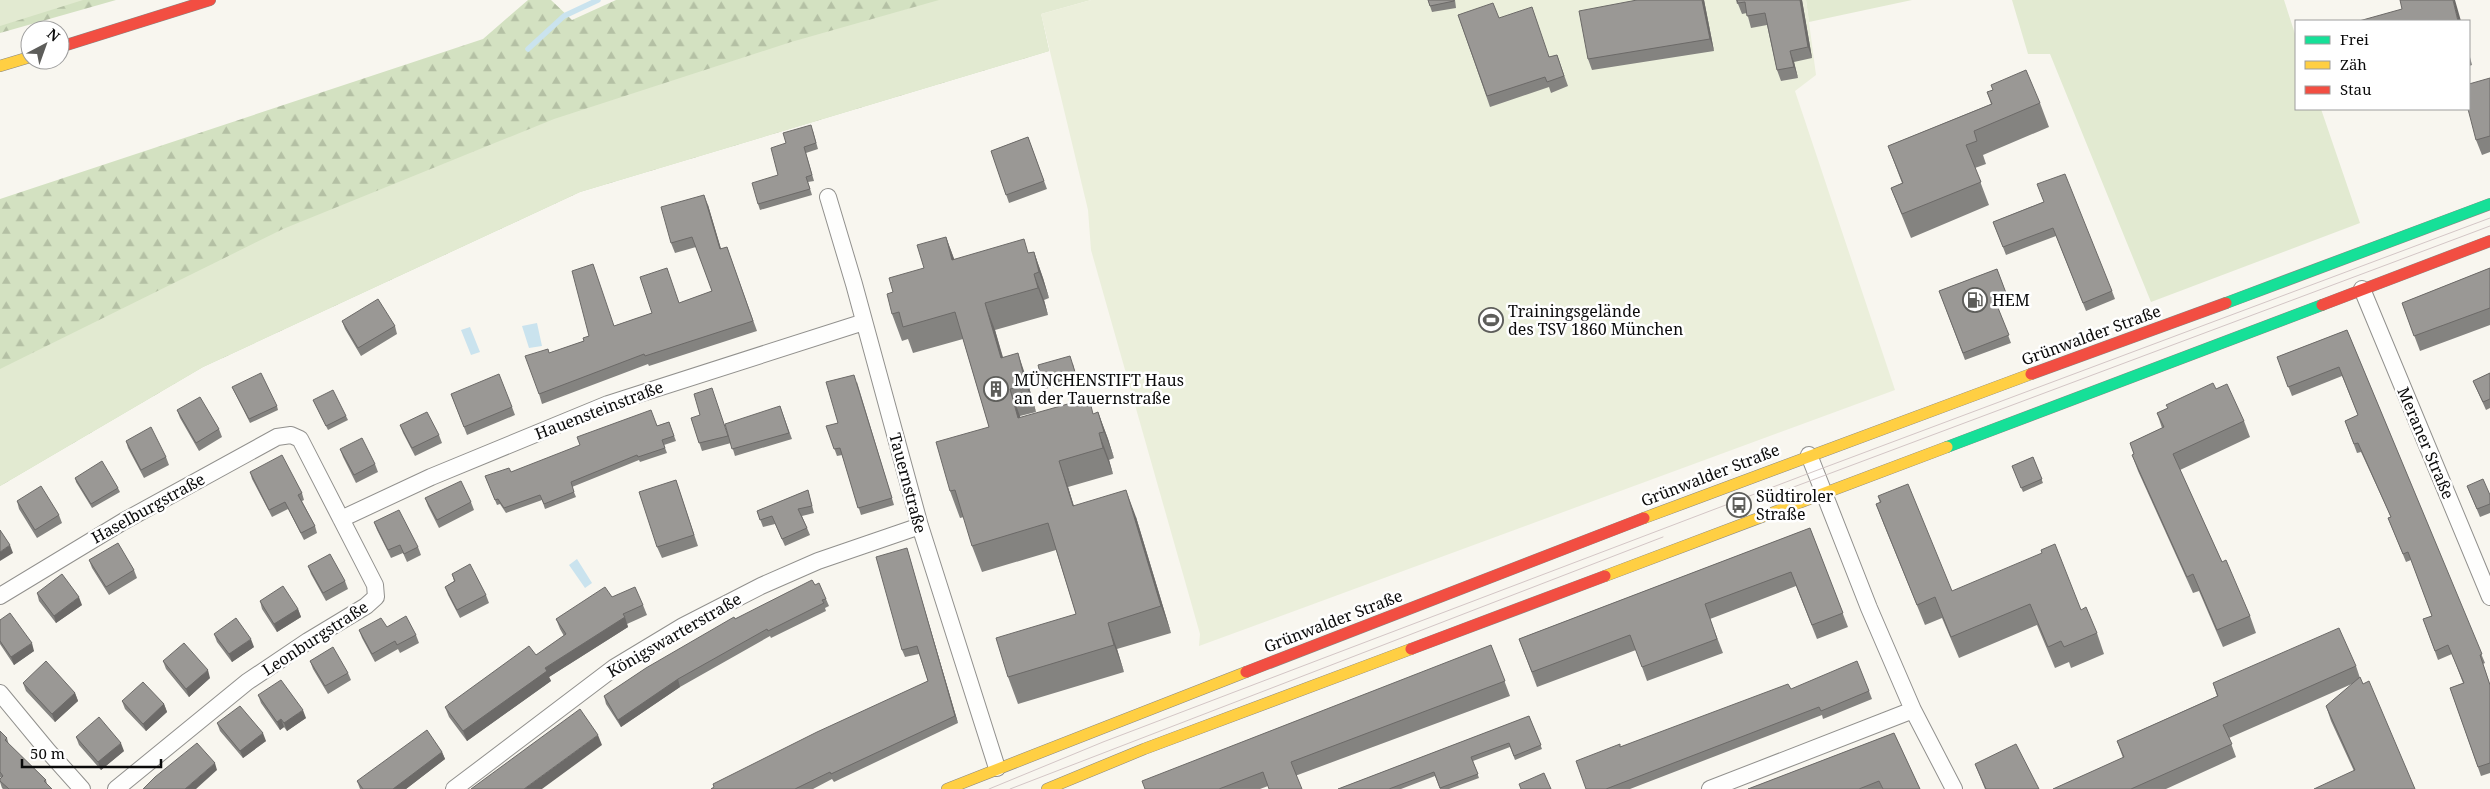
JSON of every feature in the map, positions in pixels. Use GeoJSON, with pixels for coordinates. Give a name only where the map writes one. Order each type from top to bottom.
{"type":"FeatureCollection","features":[{"type":"Feature","properties":{"kind":"main road"},"geometry":{"type":"LineString","coordinates":[[70,44],[210,0]]}},
{"type":"Feature","properties":{"kind":"main road"},"geometry":{"type":"LineString","coordinates":[[0,66],[20,59]]}},
{"type":"Feature","properties":{"kind":"main road","name":"Grünwalder Straße"},"geometry":{"type":"LineString","coordinates":[[948,789],[997,768],[1809,455],[2350,258],[2490,204]]}},
{"type":"Feature","properties":{"kind":"main road"},"geometry":{"type":"LineString","coordinates":[[1047,789],[1153,745],[1824,494],[2490,241]]}},
{"type":"Feature","properties":{"kind":"street","name":"Tauernstraße"},"geometry":{"type":"LineString","coordinates":[[828,197],[920,526],[997,768]]}},
{"type":"Feature","properties":{"kind":"street","name":"Meraner Straße"},"geometry":{"type":"LineString","coordinates":[[2362,289],[2490,597]]}},
{"type":"Feature","properties":{"kind":"street","name":"Hauensteinstraße"},"geometry":{"type":"LineString","coordinates":[[341,518],[431,477],[608,404],[864,322]]}},
{"type":"Feature","properties":{"kind":"street","name":"Haselburgstraße"},"geometry":{"type":"LineString","coordinates":[[0,596],[124,520],[277,437],[291,435],[300,439]]}},
{"type":"Feature","properties":{"kind":"street","name":"Leonburgstraße"},"geometry":{"type":"LineString","coordinates":[[116,789],[247,682],[308,641],[366,606],[376,597],[375,585],[300,439]]}},
{"type":"Feature","properties":{"kind":"street"},"geometry":{"type":"LineString","coordinates":[[1809,455],[1869,608],[1913,710],[1954,789]]}},
{"type":"Feature","properties":{"kind":"street","name":"Königswarterstraße"},"geometry":{"type":"LineString","coordinates":[[454,789],[615,667],[683,626],[761,586],[818,561],[920,526]]}},
{"type":"Feature","properties":{"kind":"street"},"geometry":{"type":"LineString","coordinates":[[0,693],[48,752],[82,789]]}},
{"type":"Feature","properties":{"kind":"street"},"geometry":{"type":"LineString","coordinates":[[1710,789],[1913,710]]}},
{"type":"Feature","properties":{"kind":"green space"},"geometry":{"type":"Polygon","coordinates":[[[0,0],[83,0],[0,26],[0,0]]]}},
{"type":"Feature","properties":{"kind":"green space"},"geometry":{"type":"Polygon","coordinates":[[[12,0],[116,0],[46,20],[20,20],[20,27],[0,33],[0,13],[12,0]]]}},
{"type":"Feature","properties":{"kind":"green space"},"geometry":{"type":"Polygon","coordinates":[[[528,0],[551,0],[572,20],[616,0],[1045,0],[1041,15],[1049,51],[580,192],[203,367],[0,486],[0,199],[483,39],[528,0]]]}},
{"type":"Feature","properties":{"kind":"green space"},"geometry":{"type":"Polygon","coordinates":[[[939,0],[1091,0],[1041,14],[1049,51],[580,192],[203,367],[0,486],[0,369],[283,229],[554,119],[791,42],[939,0]]]}},
{"type":"Feature","properties":{"kind":"green space","name":"Trainingsgelände des TSV 1860 München"},"geometry":{"type":"Polygon","coordinates":[[[1091,0],[1806,0],[1816,75],[1795,91],[1895,390],[1199,646],[1200,634],[1091,250],[1088,210],[1041,14],[1091,0]]]}},
{"type":"Feature","properties":{"kind":"green space"},"geometry":{"type":"Polygon","coordinates":[[[1806,0],[1912,0],[1809,22],[1806,0]]]}},
{"type":"Feature","properties":{"kind":"green space"},"geometry":{"type":"Polygon","coordinates":[[[2012,0],[2284,0],[2295,34],[2295,110],[2321,110],[2360,223],[2151,302],[2050,54],[2028,54],[2012,0]]]}},
{"type":"Feature","properties":{"kind":"water"},"geometry":{"type":"Polygon","coordinates":[[[537,323],[542,346],[529,348],[522,326],[537,323]]]}},
{"type":"Feature","properties":{"kind":"water"},"geometry":{"type":"Polygon","coordinates":[[[470,327],[480,352],[471,355],[461,330],[470,327]]]}},
{"type":"Feature","properties":{"kind":"water"},"geometry":{"type":"Polygon","coordinates":[[[577,559],[592,583],[585,588],[569,565],[577,559]]]}},
{"type":"Feature","properties":{"kind":"building"},"geometry":{"type":"Polygon","coordinates":[[[1428,0],[1454,0],[1454,1],[1430,6],[1428,0]]]}},
{"type":"Feature","properties":{"kind":"building"},"geometry":{"type":"Polygon","coordinates":[[[1637,0],[1702,0],[1710,39],[1588,59],[1579,11],[1637,0]]]}},
{"type":"Feature","properties":{"kind":"building"},"geometry":{"type":"Polygon","coordinates":[[[1737,0],[1800,0],[1808,47],[1790,51],[1794,67],[1777,70],[1765,13],[1747,16],[1745,2],[1738,3],[1737,0]]]}},
{"type":"Feature","properties":{"kind":"building"},"geometry":{"type":"Polygon","coordinates":[[[2400,0],[2453,0],[2458,20],[2363,20],[2402,9],[2400,0]]]}},
{"type":"Feature","properties":{"kind":"building"},"geometry":{"type":"Polygon","coordinates":[[[1493,3],[1499,18],[1532,7],[1549,57],[1557,55],[1564,76],[1547,82],[1545,77],[1487,96],[1458,15],[1493,3]]]}},
{"type":"Feature","properties":{"kind":"building"},"geometry":{"type":"Polygon","coordinates":[[[2026,70],[2040,103],[1974,131],[1977,141],[1966,145],[1981,182],[1902,214],[1891,188],[1903,183],[1888,146],[1992,104],[1987,92],[1993,90],[1991,85],[2026,70]]]}},
{"type":"Feature","properties":{"kind":"building"},"geometry":{"type":"Polygon","coordinates":[[[2490,78],[2490,136],[2476,140],[2468,110],[2470,110],[2470,84],[2490,78]]]}},
{"type":"Feature","properties":{"kind":"building"},"geometry":{"type":"Polygon","coordinates":[[[811,125],[816,143],[804,147],[812,175],[806,177],[810,189],[758,204],[752,183],[778,175],[771,148],[786,143],[783,133],[811,125]]]}},
{"type":"Feature","properties":{"kind":"building"},"geometry":{"type":"Polygon","coordinates":[[[1028,137],[1044,181],[1006,195],[991,151],[1028,137]]]}},
{"type":"Feature","properties":{"kind":"building"},"geometry":{"type":"Polygon","coordinates":[[[2065,174],[2112,291],[2083,303],[2053,228],[2003,247],[1993,222],[2044,202],[2037,184],[2065,174]]]}},
{"type":"Feature","properties":{"kind":"building"},"geometry":{"type":"Polygon","coordinates":[[[704,195],[720,249],[727,247],[753,321],[645,356],[644,354],[539,394],[525,356],[548,349],[549,353],[584,341],[583,338],[589,336],[572,271],[593,264],[614,326],[652,313],[640,277],[667,268],[679,303],[712,291],[692,237],[671,243],[661,207],[704,195]]]}},
{"type":"Feature","properties":{"kind":"building"},"geometry":{"type":"Polygon","coordinates":[[[946,237],[952,260],[1024,239],[1028,253],[1034,252],[1039,272],[1034,274],[1038,288],[985,303],[1001,358],[1018,353],[1026,385],[1010,389],[1018,418],[1089,398],[1093,414],[1098,412],[1104,432],[1099,433],[1103,448],[1059,461],[1073,506],[1126,490],[1161,606],[1108,623],[1114,645],[1008,677],[996,638],[1076,614],[1048,523],[972,546],[955,490],[950,491],[936,442],[989,427],[955,312],[903,327],[899,312],[892,314],[887,294],[893,292],[889,278],[924,268],[917,245],[946,237]]]}},
{"type":"Feature","properties":{"kind":"building"},"geometry":{"type":"Polygon","coordinates":[[[2490,268],[2490,308],[2414,336],[2402,303],[2490,268]]]}},
{"type":"Feature","properties":{"kind":"building"},"geometry":{"type":"Polygon","coordinates":[[[1997,269],[2006,293],[1994,298],[2009,335],[1963,353],[1939,291],[1997,269]]]}},
{"type":"Feature","properties":{"kind":"building"},"geometry":{"type":"Polygon","coordinates":[[[378,299],[395,326],[358,348],[342,321],[378,299]]]}},
{"type":"Feature","properties":{"kind":"building"},"geometry":{"type":"Polygon","coordinates":[[[2347,330],[2482,654],[2480,655],[2490,685],[2490,763],[2478,767],[2450,688],[2464,683],[2448,645],[2435,651],[2423,619],[2432,616],[2408,552],[2403,554],[2388,518],[2391,517],[2358,443],[2354,444],[2345,421],[2358,415],[2339,367],[2288,387],[2277,357],[2347,330]]]}},
{"type":"Feature","properties":{"kind":"building"},"geometry":{"type":"Polygon","coordinates":[[[1070,356],[1075,372],[1042,381],[1038,365],[1070,356]]]}},
{"type":"Feature","properties":{"kind":"building"},"geometry":{"type":"Polygon","coordinates":[[[261,373],[277,406],[249,419],[232,387],[261,373]]]}},
{"type":"Feature","properties":{"kind":"building"},"geometry":{"type":"Polygon","coordinates":[[[2490,373],[2490,399],[2483,402],[2473,381],[2490,373]]]}},
{"type":"Feature","properties":{"kind":"building"},"geometry":{"type":"Polygon","coordinates":[[[499,374],[512,407],[464,427],[451,394],[499,374]]]}},
{"type":"Feature","properties":{"kind":"building"},"geometry":{"type":"Polygon","coordinates":[[[854,375],[892,498],[858,508],[840,448],[834,449],[826,426],[838,423],[826,382],[854,375]]]}},
{"type":"Feature","properties":{"kind":"building"},"geometry":{"type":"Polygon","coordinates":[[[2213,383],[2216,389],[2227,384],[2244,421],[2173,454],[2222,562],[2226,560],[2250,616],[2217,630],[2193,574],[2187,577],[2132,455],[2134,454],[2130,443],[2164,427],[2157,413],[2168,408],[2166,405],[2213,383]]]}},
{"type":"Feature","properties":{"kind":"building"},"geometry":{"type":"Polygon","coordinates":[[[712,388],[728,436],[699,443],[691,418],[700,415],[694,394],[712,388]]]}},
{"type":"Feature","properties":{"kind":"building"},"geometry":{"type":"Polygon","coordinates":[[[333,390],[346,416],[326,426],[313,400],[333,390]]]}},
{"type":"Feature","properties":{"kind":"building"},"geometry":{"type":"Polygon","coordinates":[[[200,397],[219,429],[196,443],[177,410],[200,397]]]}},
{"type":"Feature","properties":{"kind":"building"},"geometry":{"type":"Polygon","coordinates":[[[780,406],[789,433],[732,449],[725,424],[780,406]]]}},
{"type":"Feature","properties":{"kind":"building"},"geometry":{"type":"Polygon","coordinates":[[[651,410],[657,426],[669,422],[674,436],[662,440],[665,448],[638,457],[637,455],[571,482],[574,492],[544,504],[540,495],[504,508],[498,499],[495,500],[485,476],[509,468],[511,472],[580,445],[577,437],[651,410]]]}},
{"type":"Feature","properties":{"kind":"building"},"geometry":{"type":"Polygon","coordinates":[[[427,412],[439,435],[412,448],[400,425],[427,412]]]}},
{"type":"Feature","properties":{"kind":"building"},"geometry":{"type":"Polygon","coordinates":[[[151,427],[166,457],[141,470],[126,441],[151,427]]]}},
{"type":"Feature","properties":{"kind":"building"},"geometry":{"type":"Polygon","coordinates":[[[362,438],[375,464],[354,475],[340,449],[362,438]]]}},
{"type":"Feature","properties":{"kind":"building"},"geometry":{"type":"Polygon","coordinates":[[[282,455],[302,493],[298,495],[315,526],[301,533],[285,502],[269,510],[250,472],[282,455]]]}},
{"type":"Feature","properties":{"kind":"building"},"geometry":{"type":"Polygon","coordinates":[[[2033,457],[2042,479],[2021,488],[2012,466],[2033,457]]]}},
{"type":"Feature","properties":{"kind":"building"},"geometry":{"type":"Polygon","coordinates":[[[102,461],[118,488],[91,504],[75,478],[102,461]]]}},
{"type":"Feature","properties":{"kind":"building"},"geometry":{"type":"Polygon","coordinates":[[[2483,479],[2490,495],[2490,504],[2477,509],[2467,486],[2483,479]]]}},
{"type":"Feature","properties":{"kind":"building"},"geometry":{"type":"Polygon","coordinates":[[[676,480],[694,535],[657,547],[639,492],[676,480]]]}},
{"type":"Feature","properties":{"kind":"building"},"geometry":{"type":"Polygon","coordinates":[[[461,481],[471,502],[437,520],[425,498],[461,481]]]}},
{"type":"Feature","properties":{"kind":"building"},"geometry":{"type":"Polygon","coordinates":[[[1908,484],[1952,591],[2042,553],[2041,550],[2055,544],[2081,610],[2086,607],[2097,633],[2064,647],[2061,641],[2048,647],[2030,604],[1951,637],[1935,597],[1917,605],[1876,504],[1881,502],[1878,496],[1908,484]]]}},
{"type":"Feature","properties":{"kind":"building"},"geometry":{"type":"Polygon","coordinates":[[[41,486],[59,515],[35,530],[17,501],[41,486]]]}},
{"type":"Feature","properties":{"kind":"building"},"geometry":{"type":"Polygon","coordinates":[[[808,490],[812,506],[798,509],[807,528],[782,539],[772,516],[760,520],[757,511],[808,490]]]}},
{"type":"Feature","properties":{"kind":"building"},"geometry":{"type":"Polygon","coordinates":[[[399,510],[418,547],[404,554],[400,545],[388,550],[374,522],[399,510]]]}},
{"type":"Feature","properties":{"kind":"building"},"geometry":{"type":"Polygon","coordinates":[[[1810,528],[1843,613],[1812,625],[1791,572],[1705,604],[1717,639],[1642,667],[1630,635],[1532,672],[1519,639],[1810,528]]]}},
{"type":"Feature","properties":{"kind":"building"},"geometry":{"type":"Polygon","coordinates":[[[0,530],[10,545],[0,552],[0,530]]]}},
{"type":"Feature","properties":{"kind":"building"},"geometry":{"type":"Polygon","coordinates":[[[118,543],[134,570],[106,587],[89,560],[118,543]]]}},
{"type":"Feature","properties":{"kind":"building"},"geometry":{"type":"Polygon","coordinates":[[[907,548],[955,716],[795,789],[711,789],[714,787],[713,784],[817,732],[928,681],[917,646],[902,650],[876,557],[907,548]]]}},
{"type":"Feature","properties":{"kind":"building"},"geometry":{"type":"Polygon","coordinates":[[[330,554],[345,581],[323,593],[308,566],[330,554]]]}},
{"type":"Feature","properties":{"kind":"building"},"geometry":{"type":"Polygon","coordinates":[[[470,564],[486,595],[457,610],[445,587],[455,581],[452,574],[470,564]]]}},
{"type":"Feature","properties":{"kind":"building"},"geometry":{"type":"Polygon","coordinates":[[[62,574],[79,597],[54,616],[37,593],[62,574]]]}},
{"type":"Feature","properties":{"kind":"building"},"geometry":{"type":"Polygon","coordinates":[[[812,580],[815,585],[819,583],[826,599],[822,600],[824,603],[768,631],[767,629],[678,679],[618,720],[604,696],[646,668],[734,617],[735,619],[812,580]]]}},
{"type":"Feature","properties":{"kind":"building"},"geometry":{"type":"Polygon","coordinates":[[[283,586],[298,609],[274,624],[260,601],[283,586]]]}},
{"type":"Feature","properties":{"kind":"building"},"geometry":{"type":"Polygon","coordinates":[[[605,587],[612,597],[635,587],[643,605],[623,614],[625,617],[545,668],[547,671],[463,731],[445,707],[529,646],[536,655],[566,634],[556,619],[605,587]]]}},
{"type":"Feature","properties":{"kind":"building"},"geometry":{"type":"Polygon","coordinates":[[[10,613],[32,643],[11,657],[0,641],[0,620],[10,613]]]}},
{"type":"Feature","properties":{"kind":"building"},"geometry":{"type":"Polygon","coordinates":[[[406,616],[416,635],[397,645],[395,641],[372,654],[359,630],[381,618],[387,627],[406,616]]]}},
{"type":"Feature","properties":{"kind":"building"},"geometry":{"type":"Polygon","coordinates":[[[236,618],[251,639],[229,654],[214,634],[236,618]]]}},
{"type":"Feature","properties":{"kind":"building"},"geometry":{"type":"Polygon","coordinates":[[[2339,628],[2356,666],[2223,725],[2232,744],[2131,789],[2053,789],[2124,757],[2117,741],[2218,696],[2213,683],[2339,628]]]}},
{"type":"Feature","properties":{"kind":"building"},"geometry":{"type":"Polygon","coordinates":[[[184,643],[208,670],[186,689],[163,661],[184,643]]]}},
{"type":"Feature","properties":{"kind":"building"},"geometry":{"type":"Polygon","coordinates":[[[1491,645],[1505,681],[1291,762],[1302,789],[1269,789],[1263,772],[1219,789],[1145,789],[1142,781],[1491,645]]]}},
{"type":"Feature","properties":{"kind":"building"},"geometry":{"type":"Polygon","coordinates":[[[333,647],[348,673],[325,686],[310,661],[333,647]]]}},
{"type":"Feature","properties":{"kind":"building"},"geometry":{"type":"Polygon","coordinates":[[[46,661],[75,693],[52,714],[23,683],[46,661]]]}},
{"type":"Feature","properties":{"kind":"building"},"geometry":{"type":"Polygon","coordinates":[[[1857,661],[1869,691],[1821,711],[1819,707],[1606,789],[1586,789],[1576,761],[1620,744],[1620,747],[1788,684],[1791,689],[1857,661]]]}},
{"type":"Feature","properties":{"kind":"building"},"geometry":{"type":"Polygon","coordinates":[[[2360,677],[2363,684],[2369,681],[2415,789],[2314,789],[2355,770],[2326,706],[2360,677]]]}},
{"type":"Feature","properties":{"kind":"building"},"geometry":{"type":"Polygon","coordinates":[[[281,680],[303,710],[284,723],[281,719],[277,722],[258,695],[281,680]]]}},
{"type":"Feature","properties":{"kind":"building"},"geometry":{"type":"Polygon","coordinates":[[[143,682],[164,704],[143,724],[122,701],[143,682]]]}},
{"type":"Feature","properties":{"kind":"building"},"geometry":{"type":"Polygon","coordinates":[[[240,706],[263,733],[240,751],[217,723],[240,706]]]}},
{"type":"Feature","properties":{"kind":"building"},"geometry":{"type":"Polygon","coordinates":[[[580,709],[598,735],[524,789],[471,789],[580,709]]]}},
{"type":"Feature","properties":{"kind":"building"},"geometry":{"type":"Polygon","coordinates":[[[1529,716],[1541,745],[1514,756],[1509,743],[1471,757],[1478,774],[1440,788],[1434,772],[1389,789],[1338,789],[1529,716]]]}},
{"type":"Feature","properties":{"kind":"building"},"geometry":{"type":"Polygon","coordinates":[[[99,717],[121,743],[98,762],[76,737],[99,717]]]}},
{"type":"Feature","properties":{"kind":"building"},"geometry":{"type":"Polygon","coordinates":[[[427,730],[442,752],[393,789],[363,789],[357,781],[427,730]]]}},
{"type":"Feature","properties":{"kind":"building"},"geometry":{"type":"Polygon","coordinates":[[[0,731],[7,738],[5,740],[46,780],[44,781],[52,789],[9,789],[0,781],[3,776],[0,772],[0,731]]]}},
{"type":"Feature","properties":{"kind":"building"},"geometry":{"type":"Polygon","coordinates":[[[1894,733],[1920,789],[1883,789],[1879,781],[1859,789],[1748,789],[1894,733]]]}},
{"type":"Feature","properties":{"kind":"building"},"geometry":{"type":"Polygon","coordinates":[[[197,743],[215,763],[185,789],[143,789],[155,777],[197,743]]]}},
{"type":"Feature","properties":{"kind":"building"},"geometry":{"type":"Polygon","coordinates":[[[2016,744],[2039,789],[1986,789],[1975,764],[2016,744]]]}},
{"type":"Feature","properties":{"kind":"building"},"geometry":{"type":"Polygon","coordinates":[[[1544,773],[1551,789],[1521,789],[1519,784],[1544,773]]]}},
{"type":"Feature","properties":{"kind":"waterway"},"geometry":{"type":"LineString","coordinates":[[528,49],[564,16],[598,0]]}},
{"type":"Feature","properties":{"kind":"tram line"},"geometry":{"type":"LineString","coordinates":[[989,789],[1103,742],[1815,471],[2490,218]]}},
{"type":"Feature","properties":{"kind":"tram line"},"geometry":{"type":"LineString","coordinates":[[1775,494],[2490,226]]}},
{"type":"Feature","properties":{"kind":"tram line"},"geometry":{"type":"LineString","coordinates":[[1010,789],[1663,537]]}},
{"type":"Feature","properties":{"kind":"traffic: fast"},"geometry":{"type":"LineString","coordinates":[[2226,303],[2490,204]]}},
{"type":"Feature","properties":{"kind":"traffic: fast"},"geometry":{"type":"LineString","coordinates":[[1947,447],[2322,305]]}},
{"type":"Feature","properties":{"kind":"traffic: slow"},"geometry":{"type":"LineString","coordinates":[[0,66],[20,60]]}},
{"type":"Feature","properties":{"kind":"traffic: slow"},"geometry":{"type":"LineString","coordinates":[[1644,518],[2031,374]]}},
{"type":"Feature","properties":{"kind":"traffic: slow"},"geometry":{"type":"LineString","coordinates":[[1605,576],[1947,447]]}},
{"type":"Feature","properties":{"kind":"traffic: slow"},"geometry":{"type":"LineString","coordinates":[[1047,789],[1144,749],[1411,649]]}},
{"type":"Feature","properties":{"kind":"traffic: slow"},"geometry":{"type":"LineString","coordinates":[[947,789],[1246,672]]}},
{"type":"Feature","properties":{"kind":"traffic: jam"},"geometry":{"type":"LineString","coordinates":[[70,44],[210,0]]}},
{"type":"Feature","properties":{"kind":"traffic: jam"},"geometry":{"type":"LineString","coordinates":[[2322,305],[2490,241]]}},
{"type":"Feature","properties":{"kind":"traffic: jam"},"geometry":{"type":"LineString","coordinates":[[2031,374],[2226,303]]}},
{"type":"Feature","properties":{"kind":"traffic: jam"},"geometry":{"type":"LineString","coordinates":[[1246,672],[1644,518]]}},
{"type":"Feature","properties":{"kind":"traffic: jam"},"geometry":{"type":"LineString","coordinates":[[1411,649],[1605,576]]}},
{"type":"Feature","properties":{"kind":"place","name":"HEM"},"geometry":{"type":"Point","coordinates":[1975,300]}},
{"type":"Feature","properties":{"kind":"place","name":"Trainingsgelände des TSV 1860 München"},"geometry":{"type":"Point","coordinates":[1491,320]}},
{"type":"Feature","properties":{"kind":"place","name":"MÜNCHENSTIFT Haus an der Tauernstraße"},"geometry":{"type":"Point","coordinates":[996,389]}},
{"type":"Feature","properties":{"kind":"place","name":"Südtiroler Straße"},"geometry":{"type":"Point","coordinates":[1739,505]}}]}
